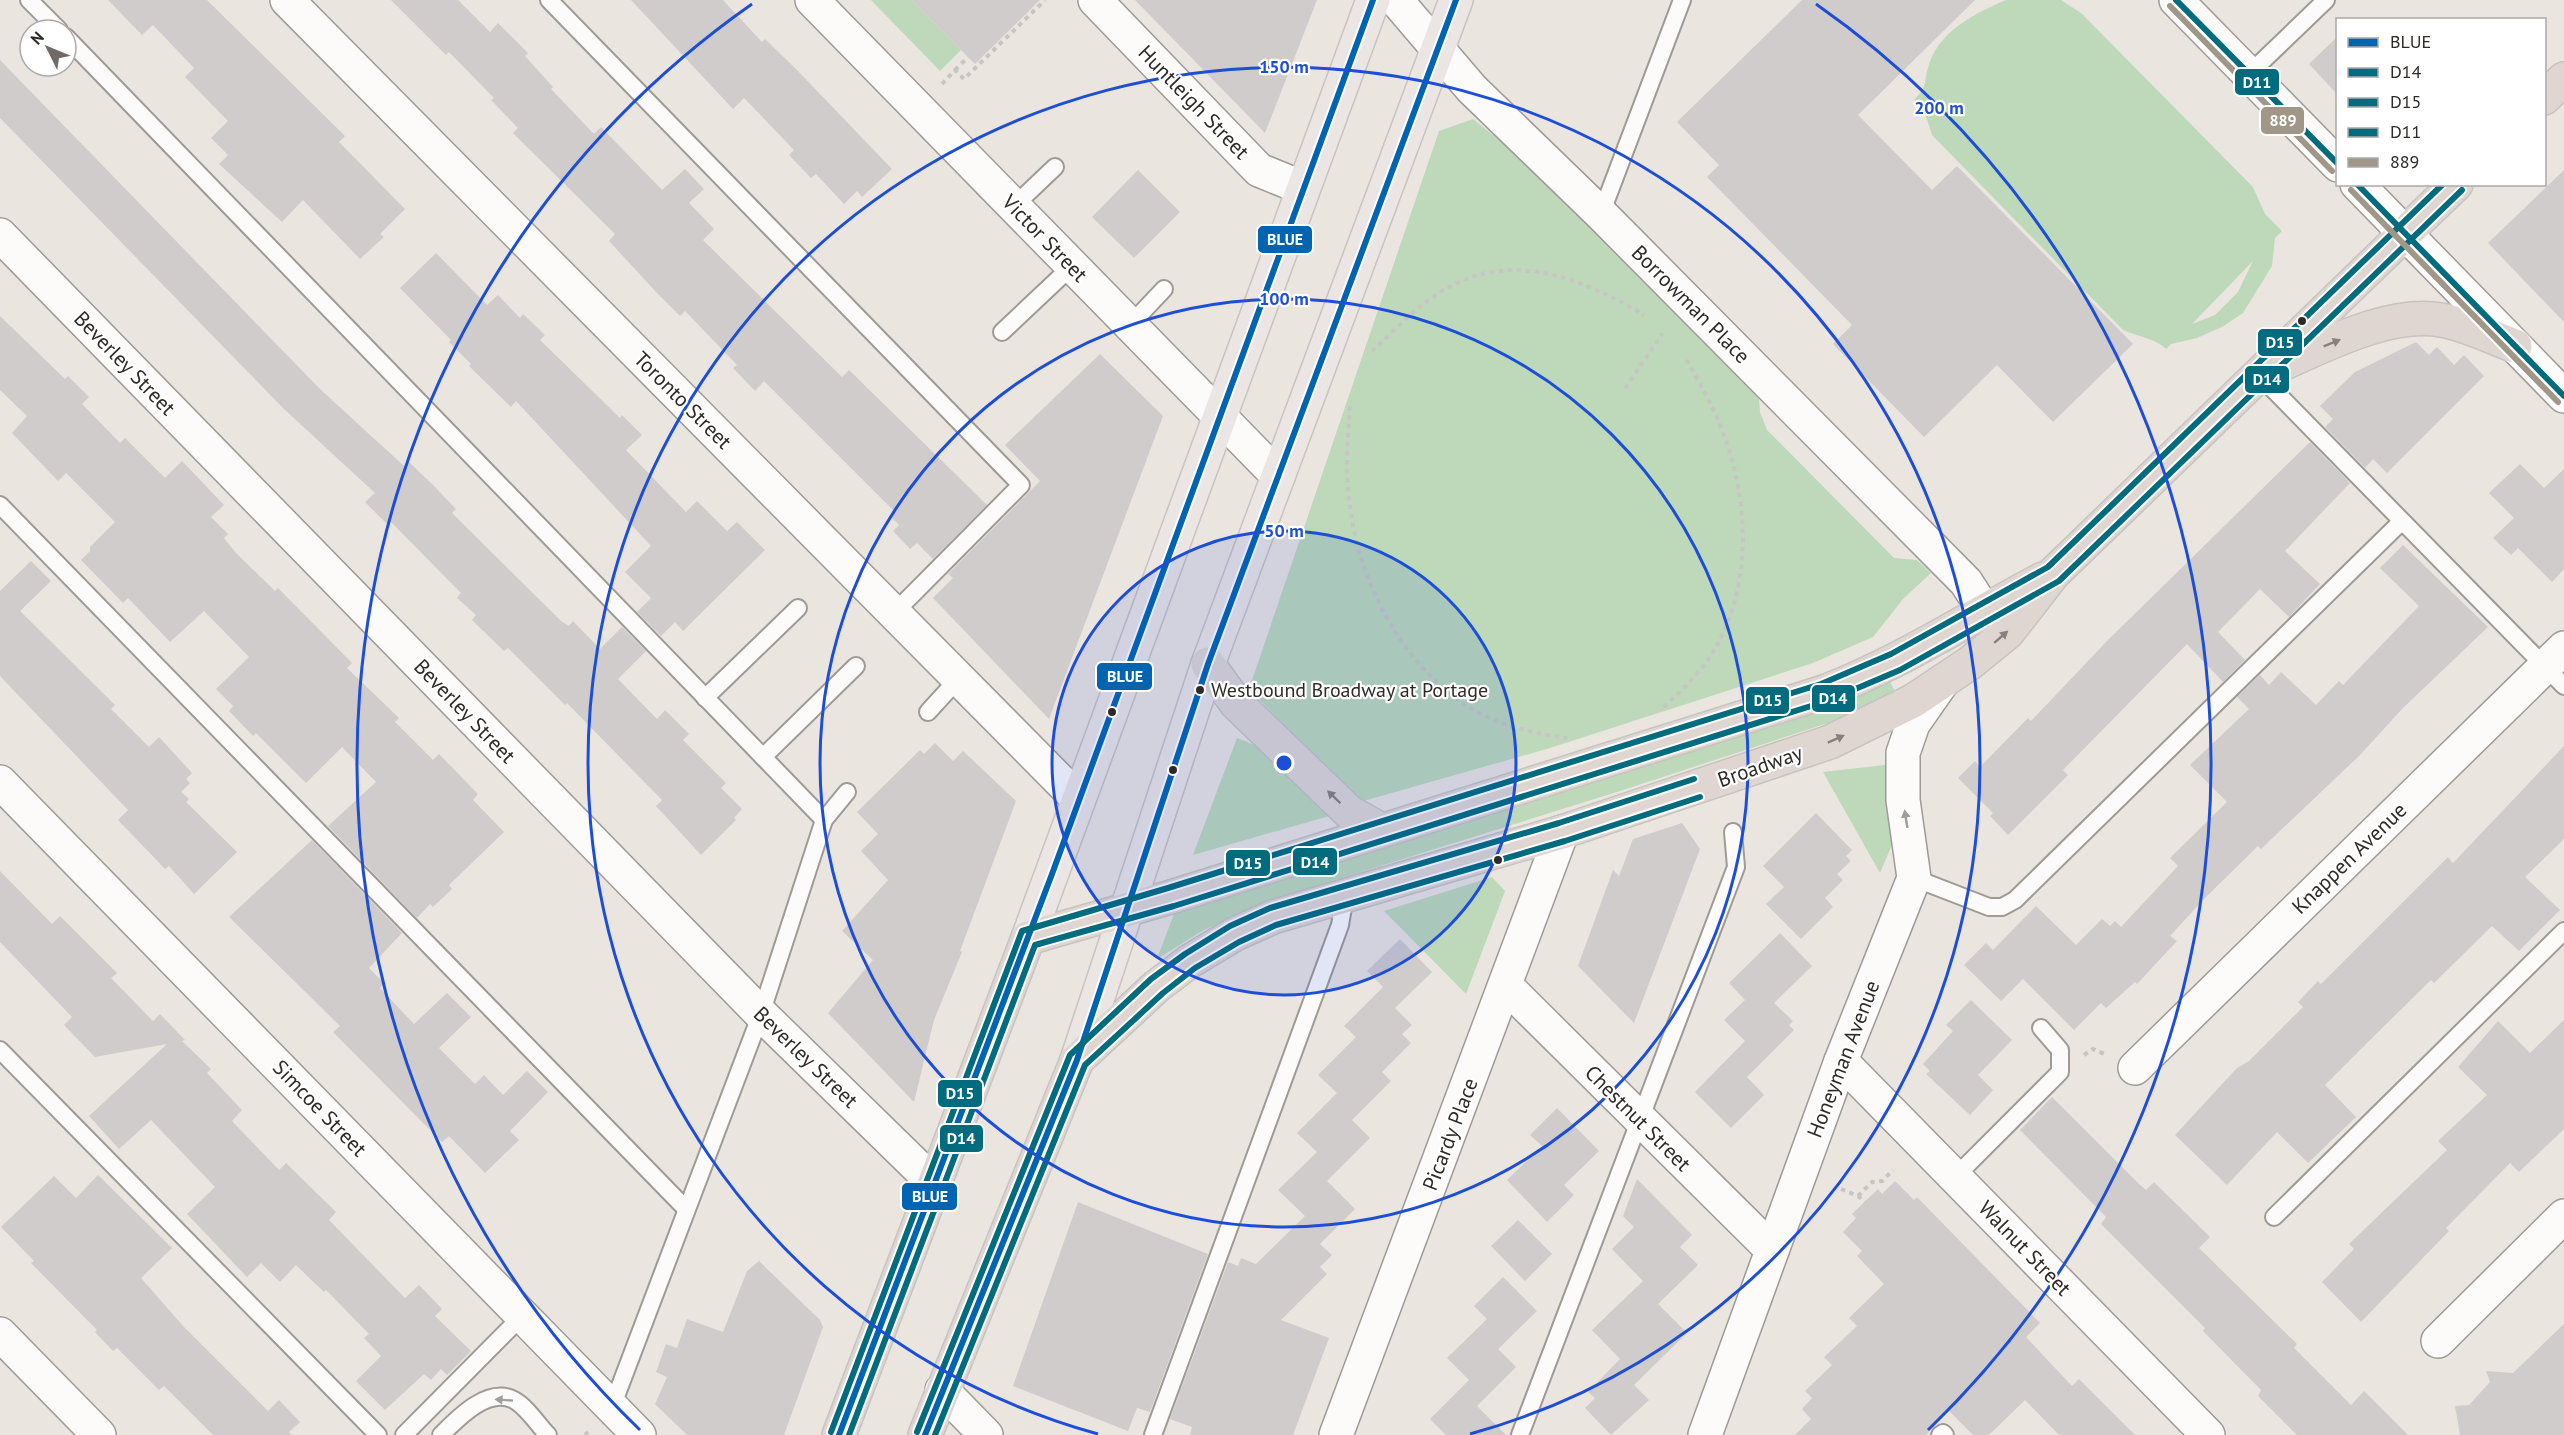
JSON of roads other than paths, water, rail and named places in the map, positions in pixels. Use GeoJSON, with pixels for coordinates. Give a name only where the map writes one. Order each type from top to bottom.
{"type":"FeatureCollection","features":[{"type":"Feature","properties":{"kind":"highway"},"geometry":{"type":"LineString","coordinates":[[2546,96],[2564,79]]}},
{"type":"Feature","properties":{"kind":"highway","name":"Broadway"},"geometry":{"type":"LineString","coordinates":[[1077,1060],[1157,986],[1190,961],[1235,934],[1273,916],[1562,832],[1830,742],[1913,701],[1941,684],[2008,632],[2053,574],[2454,186]]}},
{"type":"Feature","properties":{"kind":"highway"},"geometry":{"type":"LineString","coordinates":[[2258,374],[2361,331],[2413,320],[2452,322],[2515,346]]}},
{"type":"Feature","properties":{"kind":"highway","name":"Broadway"},"geometry":{"type":"LineString","coordinates":[[1028,938],[1128,909],[1824,692],[1895,662],[1984,610],[2053,574]]}},
{"type":"Feature","properties":{"kind":"highway"},"geometry":{"type":"LineString","coordinates":[[1208,664],[1236,703],[1276,742],[1349,812],[1381,830]]}},
{"type":"Feature","properties":{"kind":"highway"},"geometry":{"type":"LineString","coordinates":[[840,1435],[933,1182],[1028,938]]}},
{"type":"Feature","properties":{"kind":"highway"},"geometry":{"type":"LineString","coordinates":[[925,1435],[1077,1060]]}},
{"type":"Feature","properties":{"kind":"main road"},"geometry":{"type":"LineString","coordinates":[[1028,938],[1373,0]]}},
{"type":"Feature","properties":{"kind":"main road"},"geometry":{"type":"LineString","coordinates":[[1077,1060],[1208,664],[1456,0]]}},
{"type":"Feature","properties":{"kind":"street","name":"Toronto Street"},"geometry":{"type":"LineString","coordinates":[[287,0],[1078,799]]}},
{"type":"Feature","properties":{"kind":"street","name":"Victor Street"},"geometry":{"type":"LineString","coordinates":[[812,0],[1278,476]]}},
{"type":"Feature","properties":{"kind":"street","name":"Huntleigh Street"},"geometry":{"type":"LineString","coordinates":[[1095,0],[1259,170],[1303,188]]}},
{"type":"Feature","properties":{"kind":"street","name":"Borrowman Place"},"geometry":{"type":"LineString","coordinates":[[1396,0],[1472,89],[1601,214],[1966,582],[1984,610]]}},
{"type":"Feature","properties":{"kind":"street"},"geometry":{"type":"LineString","coordinates":[[2176,0],[2336,164]]}},
{"type":"Feature","properties":{"kind":"street"},"geometry":{"type":"LineString","coordinates":[[2359,186],[2564,396]]}},
{"type":"Feature","properties":{"kind":"street","name":"Beverley Street"},"geometry":{"type":"LineString","coordinates":[[0,235],[761,1014],[933,1182]]}},
{"type":"Feature","properties":{"kind":"street","name":"Knappen Avenue"},"geometry":{"type":"LineString","coordinates":[[2134,1068],[2558,667]]}},
{"type":"Feature","properties":{"kind":"street","name":"Honeyman Avenue"},"geometry":{"type":"LineString","coordinates":[[1704,1435],[1841,1061],[1914,878],[1903,792],[1903,753],[1913,724],[1941,684]]}},
{"type":"Feature","properties":{"kind":"street","name":"Simcoe Street"},"geometry":{"type":"LineString","coordinates":[[0,782],[639,1435]]}},
{"type":"Feature","properties":{"kind":"street","name":"Picardy Place"},"geometry":{"type":"LineString","coordinates":[[1336,1435],[1562,832]]}},
{"type":"Feature","properties":{"kind":"street","name":"Chestnut Street"},"geometry":{"type":"LineString","coordinates":[[1506,986],[1772,1250]]}},
{"type":"Feature","properties":{"kind":"street","name":"Walnut Street"},"geometry":{"type":"LineString","coordinates":[[1841,1061],[2208,1435]]}},
{"type":"Feature","properties":{"kind":"street"},"geometry":{"type":"LineString","coordinates":[[2438,1341],[2564,1216]]}},
{"type":"Feature","properties":{"kind":"street"},"geometry":{"type":"LineString","coordinates":[[0,1334],[99,1435]]}},
{"type":"Feature","properties":{"kind":"street"},"geometry":{"type":"LineString","coordinates":[[942,1390],[986,1435]]}},
{"type":"Feature","properties":{"kind":"lane"},"geometry":{"type":"LineString","coordinates":[[29,0],[47,18]]}},
{"type":"Feature","properties":{"kind":"lane"},"geometry":{"type":"LineString","coordinates":[[549,0],[1021,485],[894,613]]}},
{"type":"Feature","properties":{"kind":"lane"},"geometry":{"type":"LineString","coordinates":[[1601,214],[1682,0]]}},
{"type":"Feature","properties":{"kind":"lane"},"geometry":{"type":"LineString","coordinates":[[2249,74],[2315,3]]}},
{"type":"Feature","properties":{"kind":"lane"},"geometry":{"type":"LineString","coordinates":[[78,49],[824,820]]}},
{"type":"Feature","properties":{"kind":"lane"},"geometry":{"type":"LineString","coordinates":[[1014,206],[1055,167]]}},
{"type":"Feature","properties":{"kind":"lane"},"geometry":{"type":"LineString","coordinates":[[1002,332],[1072,266]]}},
{"type":"Feature","properties":{"kind":"lane"},"geometry":{"type":"LineString","coordinates":[[1130,325],[1164,289]]}},
{"type":"Feature","properties":{"kind":"lane"},"geometry":{"type":"LineString","coordinates":[[2258,374],[2401,522],[2558,667]]}},
{"type":"Feature","properties":{"kind":"lane"},"geometry":{"type":"LineString","coordinates":[[0,505],[686,1209]]}},
{"type":"Feature","properties":{"kind":"lane"},"geometry":{"type":"LineString","coordinates":[[1914,878],[1989,907],[2002,907],[2015,900],[2401,522]]}},
{"type":"Feature","properties":{"kind":"lane"},"geometry":{"type":"LineString","coordinates":[[705,698],[798,608]]}},
{"type":"Feature","properties":{"kind":"lane"},"geometry":{"type":"LineString","coordinates":[[763,757],[856,666]]}},
{"type":"Feature","properties":{"kind":"lane"},"geometry":{"type":"LineString","coordinates":[[928,712],[959,678]]}},
{"type":"Feature","properties":{"kind":"lane"},"geometry":{"type":"LineString","coordinates":[[612,1407],[761,1014],[824,820],[847,792]]}},
{"type":"Feature","properties":{"kind":"lane"},"geometry":{"type":"LineString","coordinates":[[1520,1435],[1736,867],[1733,832]]}},
{"type":"Feature","properties":{"kind":"lane"},"geometry":{"type":"LineString","coordinates":[[1153,1435],[1340,925],[1345,896]]}},
{"type":"Feature","properties":{"kind":"lane"},"geometry":{"type":"LineString","coordinates":[[2274,1217],[2564,931]]}},
{"type":"Feature","properties":{"kind":"lane"},"geometry":{"type":"LineString","coordinates":[[1955,1177],[2060,1072],[2060,1050],[2041,1028]]}},
{"type":"Feature","properties":{"kind":"lane"},"geometry":{"type":"LineString","coordinates":[[0,1050],[378,1435]]}},
{"type":"Feature","properties":{"kind":"lane"},"geometry":{"type":"LineString","coordinates":[[404,1435],[523,1315]]}},
{"type":"Feature","properties":{"kind":"lane"},"geometry":{"type":"LineString","coordinates":[[441,1435],[466,1410],[483,1401],[502,1398],[514,1400],[548,1435]]}},
{"type":"Feature","properties":{"kind":"lane"},"geometry":{"type":"LineString","coordinates":[[1940,1435],[1943,1433],[1945,1435]]}},
{"type":"Feature","properties":{"kind":"place","name":"Westbound Broadway at Portage"},"geometry":{"type":"Point","coordinates":[1200,690]}}]}
